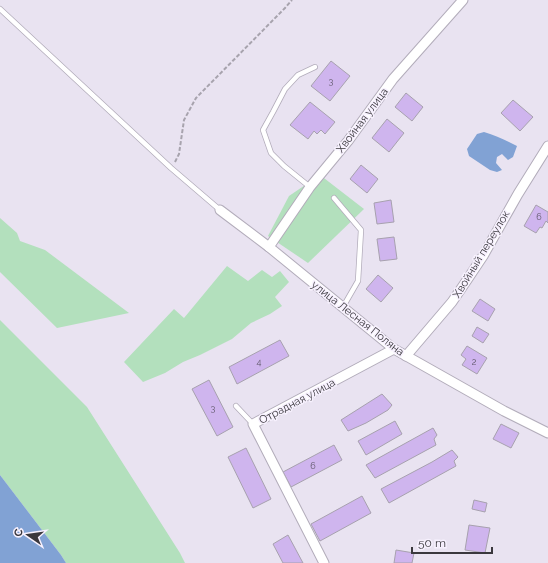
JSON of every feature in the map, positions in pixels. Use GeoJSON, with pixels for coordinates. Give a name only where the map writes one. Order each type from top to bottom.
{"type":"FeatureCollection","features":[{"type":"Feature","properties":{"kind":"street","name":"Хвойная улица"},"geometry":{"type":"LineString","coordinates":[[269,247],[310,187],[348,141],[393,79],[463,0]]}},
{"type":"Feature","properties":{"kind":"street","name":"Хвойный переулок"},"geometry":{"type":"LineString","coordinates":[[406,356],[452,302],[467,280],[483,256],[518,194],[548,146]]}},
{"type":"Feature","properties":{"kind":"street","name":"улица Лесная Поляна"},"geometry":{"type":"LineString","coordinates":[[220,210],[269,247],[394,349],[504,411],[548,432]]}},
{"type":"Feature","properties":{"kind":"street","name":"Отрадная улица"},"geometry":{"type":"LineString","coordinates":[[324,563],[253,424],[394,349]]}},
{"type":"Feature","properties":{"kind":"lane"},"geometry":{"type":"LineString","coordinates":[[0,9],[171,168],[220,210]]}},
{"type":"Feature","properties":{"kind":"lane"},"geometry":{"type":"LineString","coordinates":[[310,187],[284,166],[271,153],[263,130],[285,89],[298,75],[315,67]]}},
{"type":"Feature","properties":{"kind":"lane"},"geometry":{"type":"LineString","coordinates":[[334,198],[361,230],[358,281],[342,307]]}},
{"type":"Feature","properties":{"kind":"lane"},"geometry":{"type":"LineString","coordinates":[[236,406],[253,424]]}},
{"type":"Feature","properties":{"kind":"path"},"geometry":{"type":"LineString","coordinates":[[171,168],[179,154],[184,120],[196,98],[292,0]]}},
{"type":"Feature","properties":{"kind":"green space"},"geometry":{"type":"Polygon","coordinates":[[[320,175],[364,209],[308,263],[268,236],[289,196],[320,175]]]}},
{"type":"Feature","properties":{"kind":"green space"},"geometry":{"type":"Polygon","coordinates":[[[0,218],[17,233],[20,241],[45,250],[129,313],[57,328],[0,272],[0,218]]]}},
{"type":"Feature","properties":{"kind":"green space"},"geometry":{"type":"Polygon","coordinates":[[[227,266],[248,281],[262,270],[272,277],[280,271],[289,282],[275,297],[282,306],[270,314],[251,323],[232,339],[183,362],[165,373],[143,382],[124,362],[174,309],[184,318],[227,266]]]}},
{"type":"Feature","properties":{"kind":"green space"},"geometry":{"type":"Polygon","coordinates":[[[0,320],[87,407],[185,563],[66,563],[0,475],[0,320]]]}},
{"type":"Feature","properties":{"kind":"water"},"geometry":{"type":"Polygon","coordinates":[[[484,132],[517,146],[513,157],[508,160],[502,154],[497,157],[496,163],[502,170],[497,172],[490,170],[469,156],[467,149],[477,134],[484,132]]]}},
{"type":"Feature","properties":{"kind":"water"},"geometry":{"type":"Polygon","coordinates":[[[0,475],[61,555],[66,563],[0,563],[0,475]]]}},
{"type":"Feature","properties":{"kind":"building"},"geometry":{"type":"Polygon","coordinates":[[[331,61],[350,76],[330,101],[311,86],[331,61]]]}},
{"type":"Feature","properties":{"kind":"building"},"geometry":{"type":"Polygon","coordinates":[[[406,93],[423,107],[412,121],[395,107],[406,93]]]}},
{"type":"Feature","properties":{"kind":"building"},"geometry":{"type":"Polygon","coordinates":[[[513,100],[533,117],[520,131],[501,113],[513,100]]]}},
{"type":"Feature","properties":{"kind":"building"},"geometry":{"type":"Polygon","coordinates":[[[310,102],[335,122],[325,134],[321,130],[317,134],[314,131],[308,139],[290,125],[310,102]]]}},
{"type":"Feature","properties":{"kind":"building"},"geometry":{"type":"Polygon","coordinates":[[[387,119],[404,133],[389,152],[372,138],[387,119]]]}},
{"type":"Feature","properties":{"kind":"building"},"geometry":{"type":"Polygon","coordinates":[[[361,165],[378,179],[367,193],[350,179],[361,165]]]}},
{"type":"Feature","properties":{"kind":"building"},"geometry":{"type":"Polygon","coordinates":[[[391,200],[394,222],[377,224],[374,203],[391,200]]]}},
{"type":"Feature","properties":{"kind":"building"},"geometry":{"type":"Polygon","coordinates":[[[536,205],[548,212],[548,223],[546,221],[542,228],[540,227],[536,233],[524,226],[536,205]]]}},
{"type":"Feature","properties":{"kind":"building"},"geometry":{"type":"Polygon","coordinates":[[[394,237],[397,259],[380,261],[377,239],[394,237]]]}},
{"type":"Feature","properties":{"kind":"building"},"geometry":{"type":"Polygon","coordinates":[[[378,275],[393,288],[381,302],[366,289],[378,275]]]}},
{"type":"Feature","properties":{"kind":"building"},"geometry":{"type":"Polygon","coordinates":[[[480,299],[495,309],[488,321],[472,311],[480,299]]]}},
{"type":"Feature","properties":{"kind":"building"},"geometry":{"type":"Polygon","coordinates":[[[477,327],[489,334],[483,343],[472,336],[477,327]]]}},
{"type":"Feature","properties":{"kind":"building"},"geometry":{"type":"Polygon","coordinates":[[[280,340],[289,356],[237,384],[229,367],[280,340]]]}},
{"type":"Feature","properties":{"kind":"building"},"geometry":{"type":"Polygon","coordinates":[[[467,346],[487,358],[477,374],[462,365],[466,359],[461,355],[467,346]]]}},
{"type":"Feature","properties":{"kind":"building"},"geometry":{"type":"Polygon","coordinates":[[[209,380],[233,427],[217,436],[192,389],[209,380]]]}},
{"type":"Feature","properties":{"kind":"building"},"geometry":{"type":"Polygon","coordinates":[[[382,394],[392,405],[388,410],[366,423],[348,431],[341,420],[382,394]]]}},
{"type":"Feature","properties":{"kind":"building"},"geometry":{"type":"Polygon","coordinates":[[[395,421],[402,434],[366,455],[358,441],[395,421]]]}},
{"type":"Feature","properties":{"kind":"building"},"geometry":{"type":"Polygon","coordinates":[[[501,424],[519,433],[511,448],[493,439],[501,424]]]}},
{"type":"Feature","properties":{"kind":"building"},"geometry":{"type":"Polygon","coordinates":[[[433,428],[437,435],[434,439],[436,445],[375,478],[366,465],[433,428]]]}},
{"type":"Feature","properties":{"kind":"building"},"geometry":{"type":"Polygon","coordinates":[[[334,445],[342,460],[291,487],[283,472],[334,445]]]}},
{"type":"Feature","properties":{"kind":"building"},"geometry":{"type":"Polygon","coordinates":[[[246,448],[271,499],[253,508],[228,457],[246,448]]]}},
{"type":"Feature","properties":{"kind":"building"},"geometry":{"type":"Polygon","coordinates":[[[452,450],[458,457],[454,461],[456,466],[389,503],[381,489],[452,450]]]}},
{"type":"Feature","properties":{"kind":"building"},"geometry":{"type":"Polygon","coordinates":[[[362,496],[371,513],[320,541],[311,524],[362,496]]]}},
{"type":"Feature","properties":{"kind":"building"},"geometry":{"type":"Polygon","coordinates":[[[474,500],[487,503],[485,512],[472,509],[474,500]]]}},
{"type":"Feature","properties":{"kind":"building"},"geometry":{"type":"Polygon","coordinates":[[[469,525],[490,528],[485,553],[465,550],[469,525]]]}},
{"type":"Feature","properties":{"kind":"building"},"geometry":{"type":"Polygon","coordinates":[[[288,535],[303,563],[283,563],[273,544],[288,535]]]}},
{"type":"Feature","properties":{"kind":"building"},"geometry":{"type":"Polygon","coordinates":[[[396,550],[414,553],[412,563],[394,563],[396,550]]]}}]}
